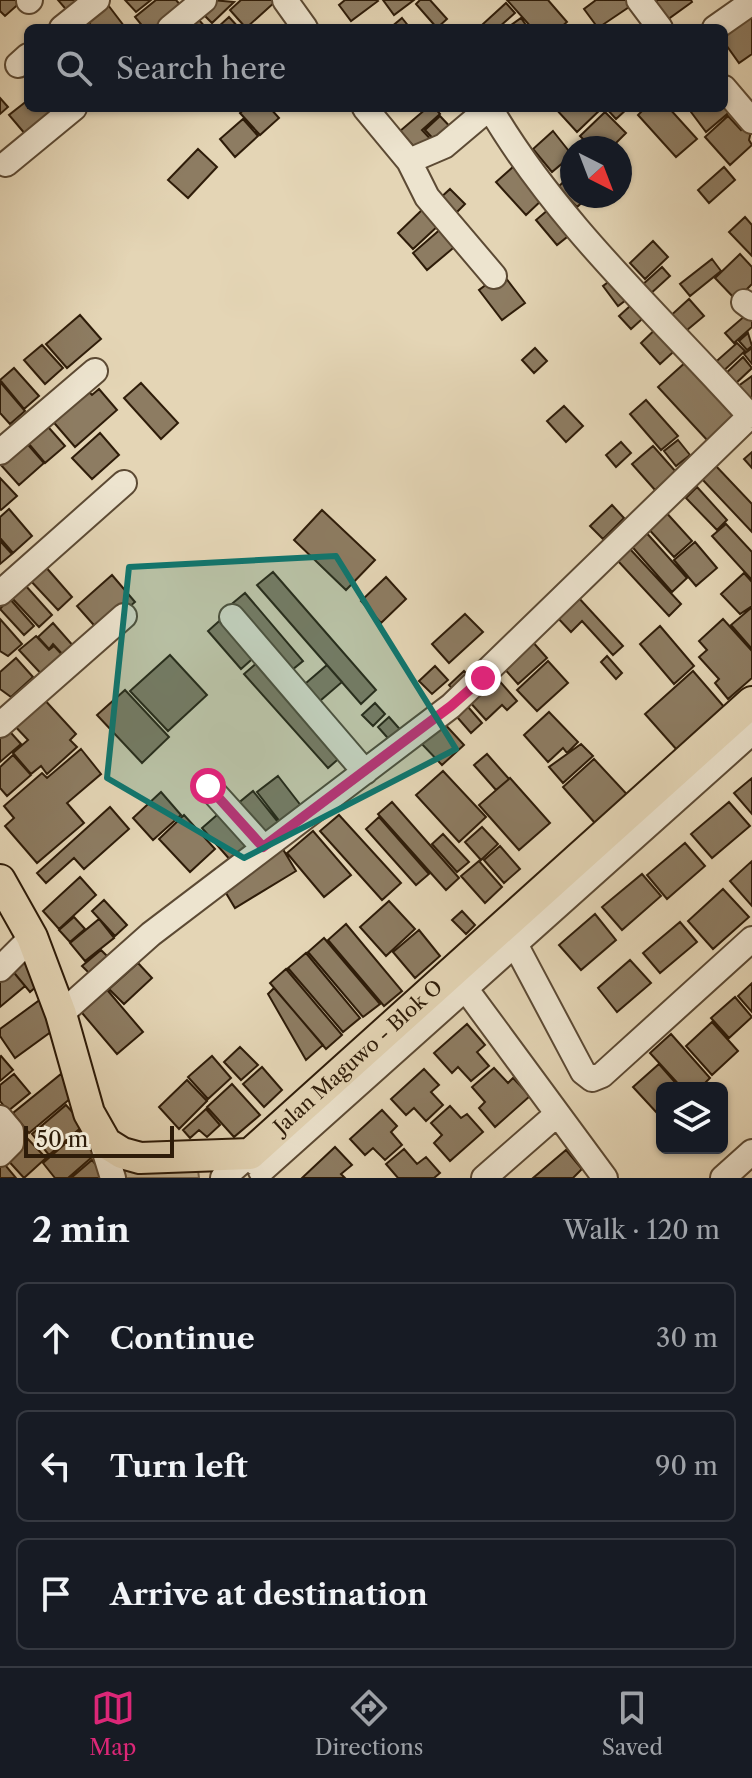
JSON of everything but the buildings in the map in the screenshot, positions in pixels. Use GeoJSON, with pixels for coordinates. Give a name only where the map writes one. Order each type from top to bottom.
{"type":"FeatureCollection","features":[{"type":"Feature","properties":{"kind":"main road","name":"Jalan Maguwo - Blok O"},"geometry":{"type":"LineString","coordinates":[[259,1168],[752,702]]}},
{"type":"Feature","properties":{"kind":"main road"},"geometry":{"type":"LineString","coordinates":[[0,880],[32,937],[61,1014],[89,1113],[99,1133],[114,1148],[140,1158],[259,1168]]}},
{"type":"Feature","properties":{"kind":"street"},"geometry":{"type":"LineString","coordinates":[[67,24],[97,0]]}},
{"type":"Feature","properties":{"kind":"street"},"geometry":{"type":"LineString","coordinates":[[175,24],[204,0]]}},
{"type":"Feature","properties":{"kind":"street"},"geometry":{"type":"LineString","coordinates":[[639,0],[657,24]]}},
{"type":"Feature","properties":{"kind":"street"},"geometry":{"type":"LineString","coordinates":[[289,2],[303,24]]}},
{"type":"Feature","properties":{"kind":"street"},"geometry":{"type":"LineString","coordinates":[[721,24],[752,2]]}},
{"type":"Feature","properties":{"kind":"street"},"geometry":{"type":"LineString","coordinates":[[728,93],[752,121]]}},
{"type":"Feature","properties":{"kind":"street"},"geometry":{"type":"LineString","coordinates":[[6,164],[69,112]]}},
{"type":"Feature","properties":{"kind":"street"},"geometry":{"type":"LineString","coordinates":[[368,112],[409,161],[427,197],[494,276]]}},
{"type":"Feature","properties":{"kind":"street"},"geometry":{"type":"LineString","coordinates":[[409,161],[444,146],[484,112]]}},
{"type":"Feature","properties":{"kind":"street"},"geometry":{"type":"LineString","coordinates":[[61,1014],[151,934],[483,678],[751,415],[584,235],[522,158],[492,112]]}},
{"type":"Feature","properties":{"kind":"street"},"geometry":{"type":"LineString","coordinates":[[0,452],[95,371]]}},
{"type":"Feature","properties":{"kind":"street"},"geometry":{"type":"LineString","coordinates":[[0,593],[124,483]]}},
{"type":"Feature","properties":{"kind":"street"},"geometry":{"type":"LineString","coordinates":[[0,725],[124,616]]}},
{"type":"Feature","properties":{"kind":"street"},"geometry":{"type":"LineString","coordinates":[[232,617],[365,772]]}},
{"type":"Feature","properties":{"kind":"street"},"geometry":{"type":"LineString","coordinates":[[223,1178],[259,1168],[752,732]]}},
{"type":"Feature","properties":{"kind":"street"},"geometry":{"type":"LineString","coordinates":[[208,786],[263,847]]}},
{"type":"Feature","properties":{"kind":"street"},"geometry":{"type":"LineString","coordinates":[[0,969],[32,937]]}},
{"type":"Feature","properties":{"kind":"street"},"geometry":{"type":"LineString","coordinates":[[515,944],[583,1072],[592,1079],[602,1075],[752,939]]}},
{"type":"Feature","properties":{"kind":"street"},"geometry":{"type":"LineString","coordinates":[[465,988],[605,1178]]}},
{"type":"Feature","properties":{"kind":"street"},"geometry":{"type":"LineString","coordinates":[[484,1178],[556,1115]]}},
{"type":"Feature","properties":{"kind":"street"},"geometry":{"type":"LineString","coordinates":[[0,1118],[11,1137],[11,1143],[0,1154]]}},
{"type":"Feature","properties":{"kind":"street"},"geometry":{"type":"LineString","coordinates":[[99,1133],[113,1178]]}},
{"type":"Feature","properties":{"kind":"street"},"geometry":{"type":"LineString","coordinates":[[723,1178],[752,1152]]}},
{"type":"Feature","properties":{"kind":"highlighted area"},"geometry":{"type":"Polygon","coordinates":[[[336,556],[456,749],[244,858],[107,778],[129,567],[336,556]]]}},
{"type":"Feature","properties":{"kind":"shaded area"},"geometry":{"type":"Polygon","coordinates":[[[113,1169],[198,1170],[199,1178],[117,1178],[113,1169]]]}},
{"type":"Feature","properties":{"kind":"route"},"geometry":{"type":"LineString","coordinates":[[208,786],[263,847],[451,706],[483,678]]}}]}
